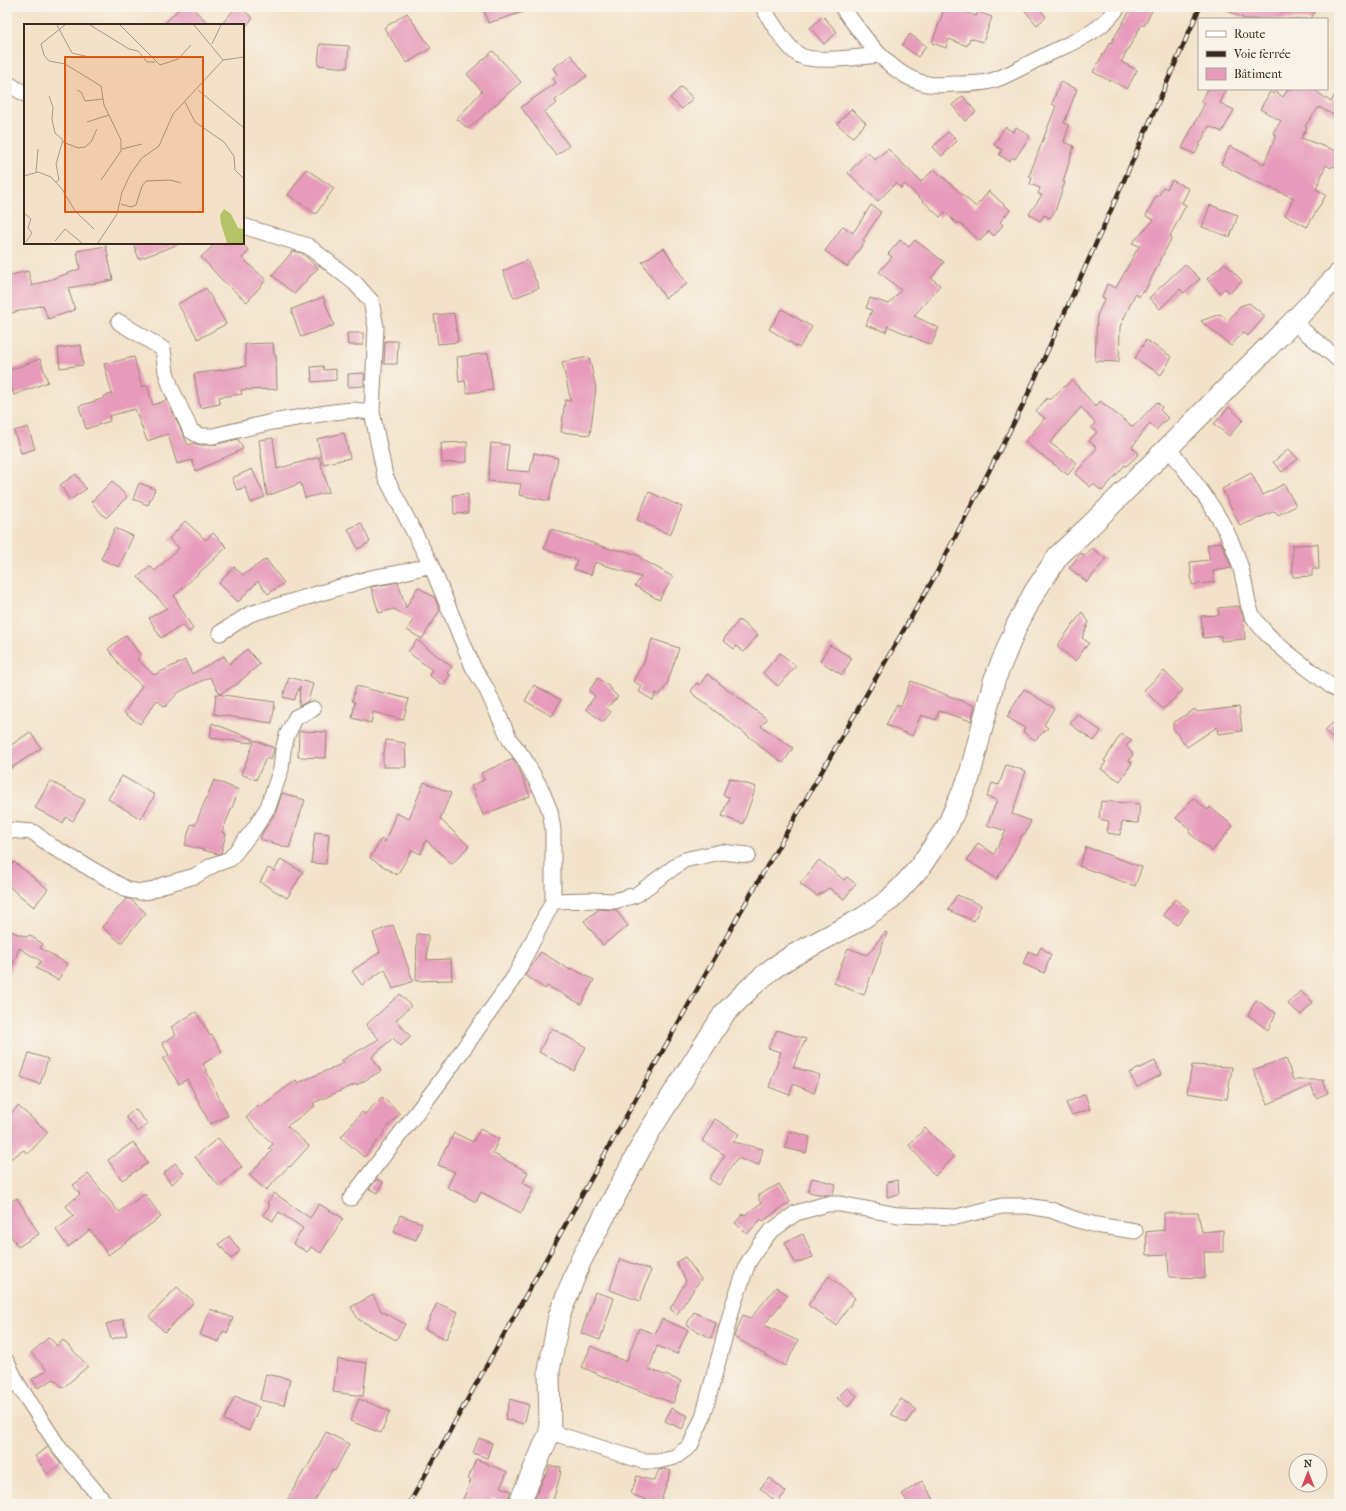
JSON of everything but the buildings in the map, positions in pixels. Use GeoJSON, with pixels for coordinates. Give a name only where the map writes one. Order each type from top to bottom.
{"type":"FeatureCollection","features":[{"type":"Feature","properties":{"kind":"street"},"geometry":{"type":"LineString","coordinates":[[763,7],[771,21],[793,51],[802,57],[823,59],[879,55]]}},
{"type":"Feature","properties":{"kind":"street"},"geometry":{"type":"LineString","coordinates":[[842,7],[864,38],[879,55],[905,76],[928,84],[981,83],[999,78],[1083,37],[1098,28],[1113,14],[1118,7]]}},
{"type":"Feature","properties":{"kind":"street"},"geometry":{"type":"LineString","coordinates":[[7,83],[24,93]]}},
{"type":"Feature","properties":{"kind":"street"},"geometry":{"type":"LineString","coordinates":[[244,226],[308,246],[355,283],[371,301],[376,327],[372,412],[385,476],[431,565],[472,667],[486,688],[510,740],[523,757],[541,789],[550,811],[553,830],[553,901],[515,976],[437,1086],[351,1198]]}},
{"type":"Feature","properties":{"kind":"street"},"geometry":{"type":"LineString","coordinates":[[519,1504],[550,1432],[549,1371],[559,1316],[581,1260],[649,1132],[724,1014],[752,986],[772,969],[792,956],[875,910],[902,887],[920,867],[948,825],[970,778],[994,681],[1017,625],[1034,593],[1058,556],[1091,525],[1339,274]]}},
{"type":"Feature","properties":{"kind":"street"},"geometry":{"type":"LineString","coordinates":[[118,322],[163,349],[166,372],[171,388],[191,431],[200,436],[213,436],[272,422],[333,412],[353,410],[372,412]]}},
{"type":"Feature","properties":{"kind":"street"},"geometry":{"type":"LineString","coordinates":[[1293,322],[1339,360]]}},
{"type":"Feature","properties":{"kind":"street"},"geometry":{"type":"LineString","coordinates":[[1168,447],[1210,504],[1226,531],[1236,554],[1243,578],[1247,601],[1253,617],[1267,635],[1325,682],[1339,691]]}},
{"type":"Feature","properties":{"kind":"street"},"geometry":{"type":"LineString","coordinates":[[220,633],[250,614],[371,578],[400,573],[431,565]]}},
{"type":"Feature","properties":{"kind":"street"},"geometry":{"type":"LineString","coordinates":[[7,830],[32,832],[51,846],[128,890],[140,892],[150,891],[163,885],[196,876],[213,865],[230,859],[254,828],[268,807],[281,769],[283,750],[287,735],[296,717],[313,709]]}},
{"type":"Feature","properties":{"kind":"street"},"geometry":{"type":"LineString","coordinates":[[553,901],[614,901],[636,895],[684,860],[721,852],[748,855]]}},
{"type":"Feature","properties":{"kind":"street"},"geometry":{"type":"LineString","coordinates":[[550,1432],[643,1461],[658,1461],[675,1457],[690,1446],[703,1417],[733,1305],[748,1264],[760,1244],[770,1232],[796,1213],[827,1204],[840,1204],[898,1215],[956,1217],[1002,1206],[1027,1206],[1051,1210],[1074,1219],[1096,1225],[1135,1231]]}},
{"type":"Feature","properties":{"kind":"street"},"geometry":{"type":"LineString","coordinates":[[7,1362],[17,1383],[60,1450],[106,1504]]}},
{"type":"Feature","properties":{"kind":"railway"},"geometry":{"type":"LineString","coordinates":[[409,1504],[741,911],[935,576],[1023,405],[1200,7]]}}]}
